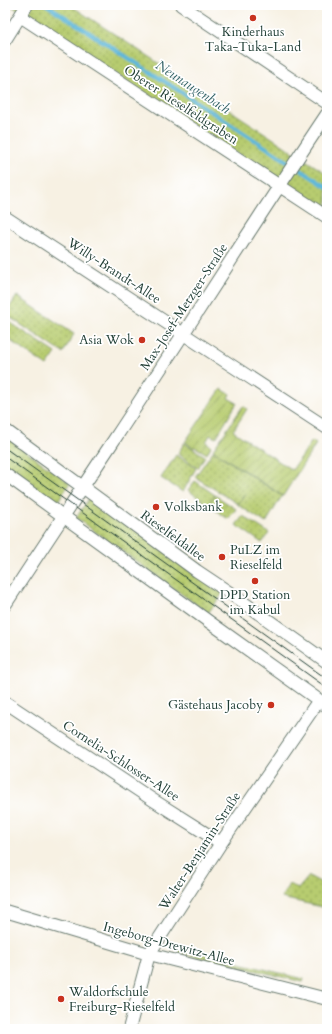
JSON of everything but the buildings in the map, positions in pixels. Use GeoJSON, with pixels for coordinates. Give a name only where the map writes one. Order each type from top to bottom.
{"type":"FeatureCollection","features":[{"type":"Feature","properties":{"kind":"street"},"geometry":{"type":"LineString","coordinates":[[181,5],[327,103]]}},
{"type":"Feature","properties":{"kind":"street"},"geometry":{"type":"LineString","coordinates":[[5,40],[23,12]]}},
{"type":"Feature","properties":{"kind":"street","name":"Oberer Rieselfeldgraben"},"geometry":{"type":"LineString","coordinates":[[23,12],[327,217]]}},
{"type":"Feature","properties":{"kind":"street","name":"Max-Josef-Metzger-Straße"},"geometry":{"type":"LineString","coordinates":[[5,605],[327,114]]}},
{"type":"Feature","properties":{"kind":"street","name":"Willy-Brandt-Allee"},"geometry":{"type":"LineString","coordinates":[[5,217],[327,428]]}},
{"type":"Feature","properties":{"kind":"street","name":"Rieselfeldallee"},"geometry":{"type":"LineString","coordinates":[[5,430],[197,571],[327,662]]}},
{"type":"Feature","properties":{"kind":"street"},"geometry":{"type":"LineString","coordinates":[[5,474],[323,703]]}},
{"type":"Feature","properties":{"kind":"street","name":"Cornelia-Schlosser-Allee"},"geometry":{"type":"LineString","coordinates":[[5,702],[221,843]]}},
{"type":"Feature","properties":{"kind":"street","name":"Walter-Benjamin-Straße"},"geometry":{"type":"LineString","coordinates":[[129,1029],[149,954],[221,843],[323,703]]}},
{"type":"Feature","properties":{"kind":"street","name":"Ingeborg-Drewitz-Allee"},"geometry":{"type":"LineString","coordinates":[[5,911],[149,954],[327,999]]}},
{"type":"Feature","properties":{"kind":"green space"},"geometry":{"type":"Polygon","coordinates":[[[10,5],[70,5],[327,174],[327,213],[10,5]]]}},
{"type":"Feature","properties":{"kind":"green space"},"geometry":{"type":"Polygon","coordinates":[[[17,296],[74,334],[63,353],[5,314],[17,296]]]}},
{"type":"Feature","properties":{"kind":"green space"},"geometry":{"type":"Polygon","coordinates":[[[5,319],[56,353],[47,366],[5,337],[5,319]]]}},
{"type":"Feature","properties":{"kind":"green space"},"geometry":{"type":"Polygon","coordinates":[[[221,389],[230,394],[228,398],[237,403],[216,438],[210,435],[206,442],[211,446],[207,454],[185,442],[221,389]]]}},
{"type":"Feature","properties":{"kind":"green space"},"geometry":{"type":"Polygon","coordinates":[[[243,406],[247,409],[233,431],[292,470],[312,441],[316,444],[283,496],[213,450],[243,406]]]}},
{"type":"Feature","properties":{"kind":"green space"},"geometry":{"type":"Polygon","coordinates":[[[5,436],[70,483],[56,504],[5,468],[5,436]]]}},
{"type":"Feature","properties":{"kind":"green space"},"geometry":{"type":"Polygon","coordinates":[[[184,443],[205,456],[198,468],[178,454],[184,443]]]}},
{"type":"Feature","properties":{"kind":"green space"},"geometry":{"type":"Polygon","coordinates":[[[213,451],[282,496],[266,523],[238,505],[245,494],[238,504],[195,477],[213,451]]]}},
{"type":"Feature","properties":{"kind":"green space"},"geometry":{"type":"Polygon","coordinates":[[[176,455],[196,468],[183,492],[161,478],[176,455]]]}},
{"type":"Feature","properties":{"kind":"green space"},"geometry":{"type":"Polygon","coordinates":[[[195,481],[215,495],[208,505],[188,490],[195,481]]]}},
{"type":"Feature","properties":{"kind":"green space"},"geometry":{"type":"Polygon","coordinates":[[[215,495],[236,509],[228,519],[208,505],[215,495]]]}},
{"type":"Feature","properties":{"kind":"green space"},"geometry":{"type":"Polygon","coordinates":[[[90,497],[223,593],[208,613],[76,518],[90,497]]]}},
{"type":"Feature","properties":{"kind":"green space"},"geometry":{"type":"Polygon","coordinates":[[[243,516],[269,533],[262,543],[236,525],[243,516]]]}},
{"type":"Feature","properties":{"kind":"green space"},"geometry":{"type":"Polygon","coordinates":[[[309,876],[327,886],[327,908],[281,898],[289,884],[298,889],[309,876]]]}},
{"type":"Feature","properties":{"kind":"green space"},"geometry":{"type":"Polygon","coordinates":[[[179,948],[304,979],[303,982],[178,952],[179,948]]]}},
{"type":"Feature","properties":{"kind":"waterway","name":"Neunaugenbach"},"geometry":{"type":"LineString","coordinates":[[47,5],[327,187]]}},
{"type":"Feature","properties":{"kind":"tram line"},"geometry":{"type":"LineString","coordinates":[[5,448],[327,679]]}},
{"type":"Feature","properties":{"kind":"tram line"},"geometry":{"type":"LineString","coordinates":[[5,457],[327,688]]}},
{"type":"Feature","properties":{"kind":"place","name":"Kinderhaus Taka-Tuka-Land"},"geometry":{"type":"Point","coordinates":[253,18]}},
{"type":"Feature","properties":{"kind":"place","name":"Asia Wok"},"geometry":{"type":"Point","coordinates":[142,340]}},
{"type":"Feature","properties":{"kind":"place","name":"Volksbank"},"geometry":{"type":"Point","coordinates":[156,507]}},
{"type":"Feature","properties":{"kind":"place","name":"PuLZ im Rieselfeld"},"geometry":{"type":"Point","coordinates":[222,557]}},
{"type":"Feature","properties":{"kind":"place","name":"DPD Station im Kabul"},"geometry":{"type":"Point","coordinates":[255,581]}},
{"type":"Feature","properties":{"kind":"place","name":"Gästehaus Jacoby"},"geometry":{"type":"Point","coordinates":[271,705]}},
{"type":"Feature","properties":{"kind":"place","name":"Waldorfschule Freiburg-Rieselfeld"},"geometry":{"type":"Point","coordinates":[61,999]}}]}
